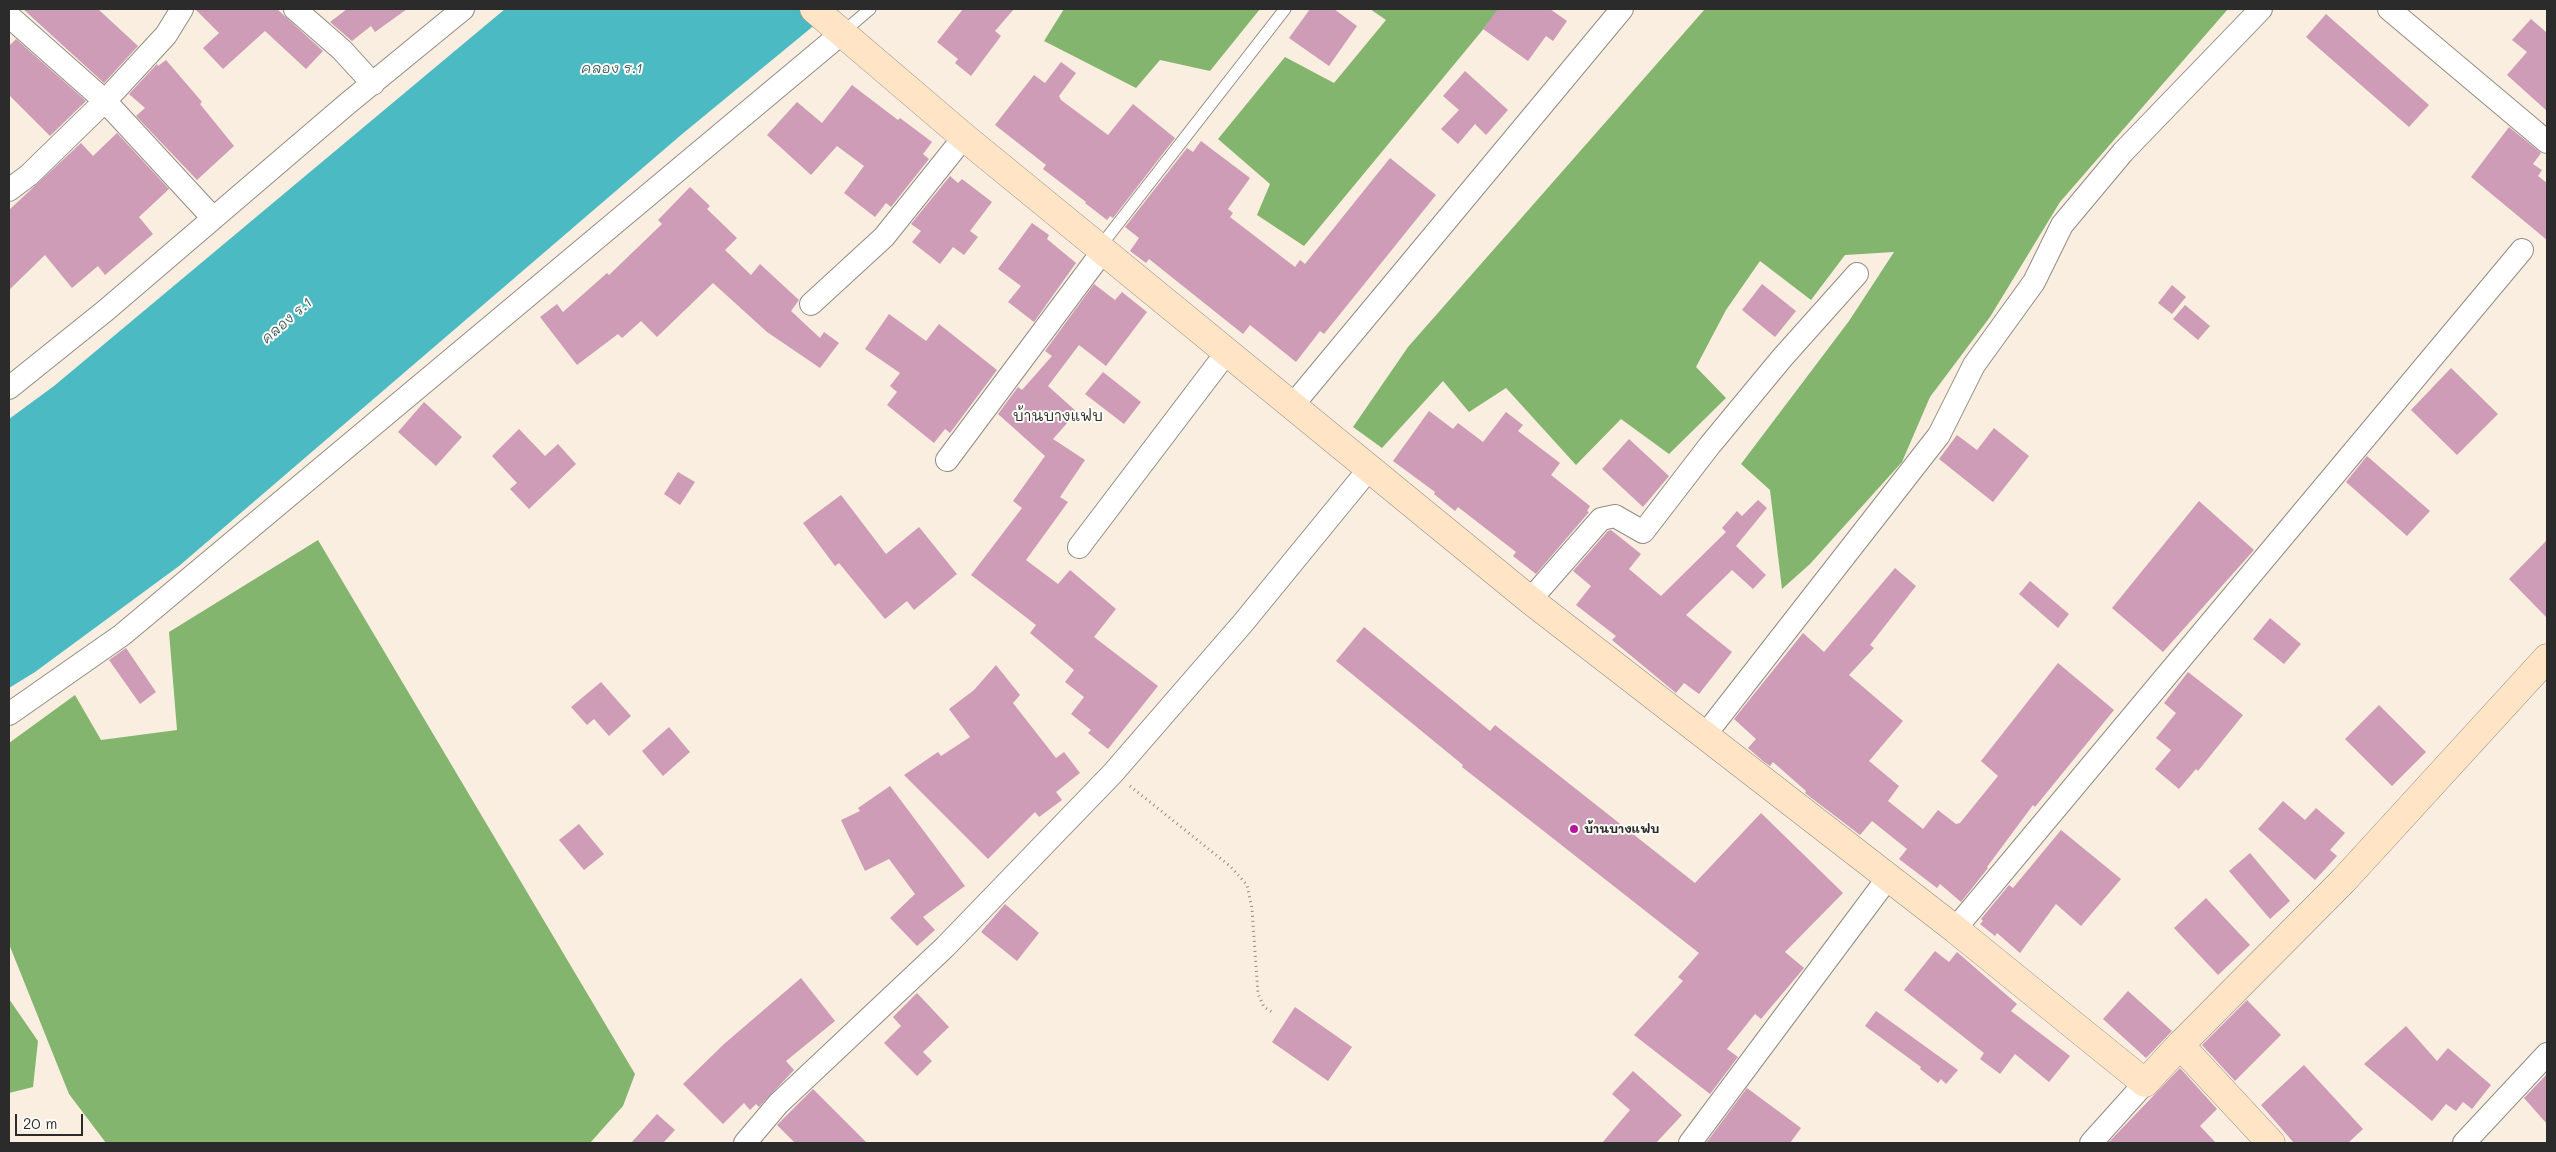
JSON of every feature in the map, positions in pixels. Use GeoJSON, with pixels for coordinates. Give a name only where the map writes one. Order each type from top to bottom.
{"type":"FeatureCollection","features":[{"type":"Feature","properties":{"kind":"street"},"geometry":{"type":"LineString","coordinates":[[9,190],[29,175],[105,101],[166,35],[182,9]]}},
{"type":"Feature","properties":{"kind":"street"},"geometry":{"type":"LineString","coordinates":[[295,9],[342,50],[373,84]]}},
{"type":"Feature","properties":{"kind":"street"},"geometry":{"type":"LineString","coordinates":[[9,388],[105,311],[213,218],[464,9]]}},
{"type":"Feature","properties":{"kind":"street"},"geometry":{"type":"LineString","coordinates":[[814,9],[964,137],[1530,600],[1887,879],[1955,929],[2145,1083]]}},
{"type":"Feature","properties":{"kind":"street"},"geometry":{"type":"LineString","coordinates":[[1292,406],[1622,9]]}},
{"type":"Feature","properties":{"kind":"street"},"geometry":{"type":"LineString","coordinates":[[1704,735],[1939,436],[1974,365],[2034,282],[2062,225],[2123,152],[2261,9]]}},
{"type":"Feature","properties":{"kind":"street"},"geometry":{"type":"LineString","coordinates":[[2389,9],[2547,142]]}},
{"type":"Feature","properties":{"kind":"street"},"geometry":{"type":"LineString","coordinates":[[9,16],[105,101],[213,218]]}},
{"type":"Feature","properties":{"kind":"street"},"geometry":{"type":"LineString","coordinates":[[9,714],[122,635],[838,30]]}},
{"type":"Feature","properties":{"kind":"street"},"geometry":{"type":"LineString","coordinates":[[811,304],[884,237],[964,137]]}},
{"type":"Feature","properties":{"kind":"street"},"geometry":{"type":"LineString","coordinates":[[947,460],[1101,249]]}},
{"type":"Feature","properties":{"kind":"street"},"geometry":{"type":"LineString","coordinates":[[1955,929],[2522,250]]}},
{"type":"Feature","properties":{"kind":"street"},"geometry":{"type":"LineString","coordinates":[[1530,600],[1601,519],[1615,516],[1643,532],[1710,445],[1782,358],[1857,274]]}},
{"type":"Feature","properties":{"kind":"street"},"geometry":{"type":"LineString","coordinates":[[1079,548],[1227,352]]}},
{"type":"Feature","properties":{"kind":"street"},"geometry":{"type":"LineString","coordinates":[[745,1143],[778,1104],[945,947],[1113,773],[1243,623],[1369,469]]}},
{"type":"Feature","properties":{"kind":"street"},"geometry":{"type":"LineString","coordinates":[[2091,1143],[2180,1045],[2343,881],[2547,658]]}},
{"type":"Feature","properties":{"kind":"street"},"geometry":{"type":"LineString","coordinates":[[1690,1143],[1887,879]]}},
{"type":"Feature","properties":{"kind":"street"},"geometry":{"type":"LineString","coordinates":[[2180,1045],[2271,1143]]}},
{"type":"Feature","properties":{"kind":"street"},"geometry":{"type":"LineString","coordinates":[[2464,1143],[2547,1054]]}},
{"type":"Feature","properties":{"kind":"lane"},"geometry":{"type":"LineString","coordinates":[[838,30],[870,9]]}},
{"type":"Feature","properties":{"kind":"lane"},"geometry":{"type":"LineString","coordinates":[[1101,249],[1285,9]]}},
{"type":"Feature","properties":{"kind":"path"},"geometry":{"type":"LineString","coordinates":[[1113,773],[1230,867],[1247,885],[1252,909],[1258,994],[1264,1006],[1272,1012]]}},
{"type":"Feature","properties":{"kind":"green space"},"geometry":{"type":"Polygon","coordinates":[[[1064,9],[1260,9],[1210,71],[1160,60],[1136,88],[1044,41],[1064,9]]]}},
{"type":"Feature","properties":{"kind":"green space"},"geometry":{"type":"Polygon","coordinates":[[[1370,9],[1500,9],[1304,246],[1257,215],[1270,184],[1218,139],[1285,57],[1334,83],[1386,20],[1370,9]]]}},
{"type":"Feature","properties":{"kind":"green space"},"geometry":{"type":"Polygon","coordinates":[[[1705,9],[2228,9],[2060,202],[1990,317],[1930,397],[1902,462],[1810,564],[1782,589],[1770,490],[1741,464],[1849,321],[1894,252],[1845,255],[1811,300],[1760,261],[1726,310],[1696,367],[1726,398],[1669,454],[1621,419],[1576,465],[1506,388],[1469,412],[1443,381],[1382,448],[1353,427],[1408,347],[1705,9]]]}},
{"type":"Feature","properties":{"kind":"green space"},"geometry":{"type":"Polygon","coordinates":[[[318,540],[635,1074],[623,1106],[590,1143],[106,1143],[69,1094],[9,944],[9,743],[75,695],[101,740],[177,730],[169,632],[318,540]]]}},
{"type":"Feature","properties":{"kind":"green space"},"geometry":{"type":"Polygon","coordinates":[[[9,999],[38,1041],[33,1087],[9,1093],[9,999]]]}},
{"type":"Feature","properties":{"kind":"water","name":"คลอง ร.1"},"geometry":{"type":"Polygon","coordinates":[[[505,9],[834,9],[681,135],[179,566],[35,672],[9,688],[9,419],[54,386],[505,9]]]}},
{"type":"Feature","properties":{"kind":"building"},"geometry":{"type":"Polygon","coordinates":[[[23,9],[98,9],[138,46],[104,83],[23,9]]]}},
{"type":"Feature","properties":{"kind":"building"},"geometry":{"type":"Polygon","coordinates":[[[195,9],[277,9],[323,51],[306,69],[265,31],[223,69],[203,48],[219,33],[195,9]]]}},
{"type":"Feature","properties":{"kind":"building"},"geometry":{"type":"Polygon","coordinates":[[[347,9],[407,9],[375,32],[371,26],[352,41],[330,22],[347,9]]]}},
{"type":"Feature","properties":{"kind":"building"},"geometry":{"type":"Polygon","coordinates":[[[963,9],[1014,9],[995,31],[1001,36],[971,76],[955,63],[958,59],[937,42],[963,9]]]}},
{"type":"Feature","properties":{"kind":"building"},"geometry":{"type":"Polygon","coordinates":[[[1310,9],[1334,9],[1357,26],[1329,66],[1289,38],[1310,9]]]}},
{"type":"Feature","properties":{"kind":"building"},"geometry":{"type":"Polygon","coordinates":[[[1498,9],[1550,9],[1567,21],[1553,41],[1546,36],[1528,61],[1483,29],[1498,9]]]}},
{"type":"Feature","properties":{"kind":"building"},"geometry":{"type":"Polygon","coordinates":[[[2326,14],[2429,105],[2409,127],[2306,37],[2326,14]]]}},
{"type":"Feature","properties":{"kind":"building"},"geometry":{"type":"Polygon","coordinates":[[[2531,19],[2546,32],[2547,30],[2547,111],[2507,75],[2527,52],[2512,40],[2531,19]]]}},
{"type":"Feature","properties":{"kind":"building"},"geometry":{"type":"Polygon","coordinates":[[[16,39],[86,101],[50,136],[9,95],[9,46],[16,39]]]}},
{"type":"Feature","properties":{"kind":"building"},"geometry":{"type":"Polygon","coordinates":[[[166,60],[202,102],[200,104],[234,146],[197,180],[136,116],[145,108],[129,94],[157,64],[158,66],[166,60]]]}},
{"type":"Feature","properties":{"kind":"building"},"geometry":{"type":"Polygon","coordinates":[[[1061,62],[1076,73],[1059,96],[1061,100],[1108,135],[1133,104],[1175,138],[1113,218],[1110,216],[1107,220],[1043,169],[1046,165],[995,125],[1034,75],[1045,83],[1061,62]]]}},
{"type":"Feature","properties":{"kind":"building"},"geometry":{"type":"Polygon","coordinates":[[[1465,71],[1508,110],[1486,135],[1475,124],[1458,144],[1441,129],[1459,110],[1443,96],[1465,71]]]}},
{"type":"Feature","properties":{"kind":"building"},"geometry":{"type":"Polygon","coordinates":[[[852,85],[898,120],[900,118],[932,142],[923,154],[929,159],[891,207],[886,203],[875,217],[844,193],[864,166],[837,146],[811,175],[767,135],[797,102],[822,123],[852,85]]]}},
{"type":"Feature","properties":{"kind":"building"},"geometry":{"type":"Polygon","coordinates":[[[2509,127],[2541,153],[2533,164],[2542,170],[2538,176],[2547,183],[2547,240],[2471,177],[2509,127]]]}},
{"type":"Feature","properties":{"kind":"building"},"geometry":{"type":"Polygon","coordinates":[[[117,133],[169,189],[139,217],[153,234],[105,275],[98,266],[72,288],[45,255],[9,290],[9,210],[81,143],[93,156],[117,133]]]}},
{"type":"Feature","properties":{"kind":"building"},"geometry":{"type":"Polygon","coordinates":[[[1201,141],[1250,178],[1228,209],[1233,213],[1230,217],[1295,267],[1300,260],[1305,264],[1390,158],[1436,195],[1324,334],[1320,331],[1296,362],[1250,325],[1243,334],[1149,259],[1146,263],[1130,251],[1139,238],[1125,227],[1187,148],[1193,152],[1201,141]]]}},
{"type":"Feature","properties":{"kind":"building"},"geometry":{"type":"Polygon","coordinates":[[[950,176],[958,183],[962,179],[992,202],[970,231],[978,237],[964,255],[953,247],[940,264],[912,242],[921,231],[911,224],[950,176]]]}},
{"type":"Feature","properties":{"kind":"building"},"geometry":{"type":"Polygon","coordinates":[[[690,187],[710,206],[707,209],[737,238],[725,250],[751,275],[760,264],[799,300],[791,311],[820,338],[824,332],[839,343],[820,368],[767,332],[713,283],[657,337],[641,321],[622,338],[618,334],[577,365],[540,317],[557,304],[563,312],[607,273],[609,275],[662,224],[658,220],[690,187]]]}},
{"type":"Feature","properties":{"kind":"building"},"geometry":{"type":"Polygon","coordinates":[[[1032,223],[1049,235],[1047,239],[1076,263],[1034,322],[1008,302],[1021,286],[998,269],[1032,223]]]}},
{"type":"Feature","properties":{"kind":"building"},"geometry":{"type":"Polygon","coordinates":[[[1094,284],[1115,300],[1122,292],[1147,312],[1106,366],[1079,345],[1048,386],[1077,412],[1053,439],[1085,460],[1060,497],[1068,502],[1026,560],[1058,584],[1070,570],[1116,609],[1094,637],[1158,686],[1108,749],[1088,733],[1091,730],[1071,714],[1084,697],[1065,682],[1074,670],[1030,633],[1036,625],[971,575],[1022,508],[1013,501],[1045,456],[998,414],[1018,387],[1022,390],[1052,356],[1045,351],[1094,284]]]}},
{"type":"Feature","properties":{"kind":"building"},"geometry":{"type":"Polygon","coordinates":[[[1762,284],[1796,311],[1775,337],[1742,310],[1762,284]]]}},
{"type":"Feature","properties":{"kind":"building"},"geometry":{"type":"Polygon","coordinates":[[[2172,285],[2186,297],[2172,314],[2158,303],[2172,285]]]}},
{"type":"Feature","properties":{"kind":"building"},"geometry":{"type":"Polygon","coordinates":[[[2185,305],[2210,326],[2198,340],[2173,319],[2185,305]]]}},
{"type":"Feature","properties":{"kind":"building"},"geometry":{"type":"Polygon","coordinates":[[[889,314],[926,341],[939,324],[997,370],[950,433],[945,429],[934,443],[887,405],[897,392],[890,386],[900,373],[865,349],[889,314]]]}},
{"type":"Feature","properties":{"kind":"building"},"geometry":{"type":"Polygon","coordinates":[[[2451,368],[2498,414],[2457,455],[2411,410],[2451,368]]]}},
{"type":"Feature","properties":{"kind":"building"},"geometry":{"type":"Polygon","coordinates":[[[1103,372],[1141,402],[1124,424],[1085,394],[1103,372]]]}},
{"type":"Feature","properties":{"kind":"building"},"geometry":{"type":"Polygon","coordinates":[[[424,402],[462,437],[436,466],[398,432],[424,402]]]}},
{"type":"Feature","properties":{"kind":"building"},"geometry":{"type":"Polygon","coordinates":[[[1429,411],[1453,429],[1458,423],[1483,442],[1506,412],[1523,425],[1518,431],[1560,463],[1551,475],[1590,506],[1587,511],[1589,512],[1536,574],[1513,556],[1516,552],[1458,507],[1455,511],[1434,494],[1435,492],[1393,461],[1429,411]]]}},
{"type":"Feature","properties":{"kind":"building"},"geometry":{"type":"Polygon","coordinates":[[[1994,428],[2029,456],[1993,502],[1939,459],[1957,435],[1977,450],[1994,428]]]}},
{"type":"Feature","properties":{"kind":"building"},"geometry":{"type":"Polygon","coordinates":[[[519,429],[545,456],[558,444],[576,464],[529,509],[510,489],[517,483],[492,456],[519,429]]]}},
{"type":"Feature","properties":{"kind":"building"},"geometry":{"type":"Polygon","coordinates":[[[1629,439],[1669,476],[1643,507],[1602,469],[1629,439]]]}},
{"type":"Feature","properties":{"kind":"building"},"geometry":{"type":"Polygon","coordinates":[[[2367,456],[2430,511],[2407,536],[2346,482],[2367,456]]]}},
{"type":"Feature","properties":{"kind":"building"},"geometry":{"type":"Polygon","coordinates":[[[678,472],[695,482],[680,505],[664,494],[678,472]]]}},
{"type":"Feature","properties":{"kind":"building"},"geometry":{"type":"Polygon","coordinates":[[[841,495],[886,554],[919,527],[957,574],[914,610],[907,601],[885,619],[839,563],[835,566],[803,523],[841,495]]]}},
{"type":"Feature","properties":{"kind":"building"},"geometry":{"type":"Polygon","coordinates":[[[1758,500],[1767,508],[1736,546],[1766,575],[1753,589],[1732,570],[1686,615],[1732,652],[1699,694],[1684,683],[1676,693],[1612,640],[1616,636],[1576,605],[1591,586],[1573,571],[1608,531],[1611,530],[1641,554],[1629,569],[1661,596],[1726,532],[1722,528],[1737,511],[1742,516],[1758,500]]]}},
{"type":"Feature","properties":{"kind":"building"},"geometry":{"type":"Polygon","coordinates":[[[2199,501],[2254,550],[2163,652],[2112,608],[2199,501]]]}},
{"type":"Feature","properties":{"kind":"building"},"geometry":{"type":"Polygon","coordinates":[[[2547,540],[2547,618],[2509,579],[2547,540]]]}},
{"type":"Feature","properties":{"kind":"building"},"geometry":{"type":"Polygon","coordinates":[[[1895,568],[1916,586],[1870,645],[1874,648],[1849,675],[1903,721],[1869,761],[1899,786],[1888,801],[1923,829],[1938,810],[1956,824],[1960,823],[1998,776],[1981,761],[2058,663],[2114,710],[2035,807],[2033,805],[1961,902],[1940,884],[1937,888],[1899,859],[1907,849],[1872,821],[1860,835],[1805,793],[1806,791],[1773,762],[1770,766],[1763,761],[1748,748],[1756,739],[1734,719],[1803,633],[1824,652],[1895,568]]]}},
{"type":"Feature","properties":{"kind":"building"},"geometry":{"type":"Polygon","coordinates":[[[2030,581],[2069,614],[2058,628],[2019,594],[2030,581]]]}},
{"type":"Feature","properties":{"kind":"building"},"geometry":{"type":"Polygon","coordinates":[[[2270,618],[2301,644],[2284,664],[2253,639],[2270,618]]]}},
{"type":"Feature","properties":{"kind":"building"},"geometry":{"type":"Polygon","coordinates":[[[1364,627],[1490,731],[1495,725],[1695,883],[1761,813],[1843,893],[1785,952],[1804,968],[1761,1019],[1755,1014],[1727,1049],[1738,1057],[1710,1094],[1634,1035],[1683,981],[1678,977],[1699,953],[1462,767],[1463,765],[1336,661],[1364,627]]]}},
{"type":"Feature","properties":{"kind":"building"},"geometry":{"type":"Polygon","coordinates":[[[126,648],[156,692],[140,704],[109,660],[126,648]]]}},
{"type":"Feature","properties":{"kind":"building"},"geometry":{"type":"Polygon","coordinates":[[[996,665],[1020,695],[1013,703],[1056,758],[1064,752],[1080,773],[1056,792],[1062,800],[1039,817],[1035,812],[988,859],[904,775],[938,752],[941,756],[970,737],[949,709],[974,690],[996,665]]]}},
{"type":"Feature","properties":{"kind":"building"},"geometry":{"type":"Polygon","coordinates":[[[2188,672],[2243,715],[2198,771],[2196,769],[2179,789],[2155,769],[2171,750],[2156,738],[2176,713],[2164,703],[2188,672]]]}},
{"type":"Feature","properties":{"kind":"building"},"geometry":{"type":"Polygon","coordinates":[[[601,682],[631,716],[609,736],[594,719],[587,725],[571,707],[601,682]]]}},
{"type":"Feature","properties":{"kind":"building"},"geometry":{"type":"Polygon","coordinates":[[[2379,705],[2426,752],[2392,786],[2345,739],[2379,705]]]}},
{"type":"Feature","properties":{"kind":"building"},"geometry":{"type":"Polygon","coordinates":[[[669,727],[690,752],[663,776],[642,751],[669,727]]]}},
{"type":"Feature","properties":{"kind":"building"},"geometry":{"type":"Polygon","coordinates":[[[890,786],[965,886],[923,917],[935,930],[917,946],[890,918],[915,894],[889,859],[865,871],[841,820],[860,811],[858,808],[890,786]]]}},
{"type":"Feature","properties":{"kind":"building"},"geometry":{"type":"Polygon","coordinates":[[[2283,801],[2305,820],[2316,808],[2345,833],[2330,850],[2337,856],[2315,880],[2258,829],[2283,801]]]}},
{"type":"Feature","properties":{"kind":"building"},"geometry":{"type":"Polygon","coordinates":[[[579,824],[604,854],[584,870],[559,840],[579,824]]]}},
{"type":"Feature","properties":{"kind":"building"},"geometry":{"type":"Polygon","coordinates":[[[2061,830],[2121,879],[2081,926],[2056,904],[2020,953],[1997,933],[1995,936],[1980,924],[1983,921],[1981,919],[2009,885],[2013,888],[2061,830]]]}},
{"type":"Feature","properties":{"kind":"building"},"geometry":{"type":"Polygon","coordinates":[[[2250,853],[2290,901],[2270,919],[2229,871],[2250,853]]]}},
{"type":"Feature","properties":{"kind":"building"},"geometry":{"type":"Polygon","coordinates":[[[2206,898],[2250,945],[2218,975],[2174,928],[2206,898]]]}},
{"type":"Feature","properties":{"kind":"building"},"geometry":{"type":"Polygon","coordinates":[[[1005,904],[1039,933],[1017,961],[981,932],[1005,904]]]}},
{"type":"Feature","properties":{"kind":"building"},"geometry":{"type":"Polygon","coordinates":[[[1935,951],[1949,962],[1957,952],[2017,1004],[2011,1011],[2070,1056],[2049,1082],[2015,1054],[2000,1074],[1980,1059],[1984,1053],[1904,990],[1935,951]]]}},
{"type":"Feature","properties":{"kind":"building"},"geometry":{"type":"Polygon","coordinates":[[[801,978],[835,1021],[786,1061],[794,1070],[759,1107],[756,1104],[750,1110],[744,1103],[723,1124],[683,1084],[724,1044],[801,978]]]}},
{"type":"Feature","properties":{"kind":"building"},"geometry":{"type":"Polygon","coordinates":[[[2128,991],[2172,1031],[2146,1058],[2103,1019],[2128,991]]]}},
{"type":"Feature","properties":{"kind":"building"},"geometry":{"type":"Polygon","coordinates":[[[917,993],[949,1027],[923,1052],[932,1061],[917,1076],[884,1043],[901,1026],[893,1017],[917,993]]]}},
{"type":"Feature","properties":{"kind":"building"},"geometry":{"type":"Polygon","coordinates":[[[2247,1000],[2281,1035],[2235,1081],[2202,1045],[2247,1000]]]}},
{"type":"Feature","properties":{"kind":"building"},"geometry":{"type":"Polygon","coordinates":[[[1295,1007],[1352,1047],[1328,1081],[1272,1042],[1295,1007]]]}},
{"type":"Feature","properties":{"kind":"building"},"geometry":{"type":"Polygon","coordinates":[[[1876,1011],[1958,1070],[1946,1084],[1941,1079],[1938,1083],[1920,1069],[1921,1067],[1865,1026],[1876,1011]]]}},
{"type":"Feature","properties":{"kind":"building"},"geometry":{"type":"Polygon","coordinates":[[[2406,1026],[2437,1061],[2448,1048],[2491,1085],[2472,1109],[2463,1102],[2456,1111],[2446,1104],[2432,1121],[2364,1064],[2406,1026]]]}},
{"type":"Feature","properties":{"kind":"building"},"geometry":{"type":"Polygon","coordinates":[[[2304,1065],[2363,1129],[2348,1143],[2294,1143],[2261,1105],[2304,1065]]]}},
{"type":"Feature","properties":{"kind":"building"},"geometry":{"type":"Polygon","coordinates":[[[2180,1068],[2217,1109],[2200,1126],[2216,1143],[2108,1143],[2180,1068]]]}},
{"type":"Feature","properties":{"kind":"building"},"geometry":{"type":"Polygon","coordinates":[[[1633,1071],[1682,1115],[1656,1143],[1602,1143],[1630,1110],[1612,1094],[1633,1071]]]}},
{"type":"Feature","properties":{"kind":"building"},"geometry":{"type":"Polygon","coordinates":[[[2547,1074],[2547,1124],[2524,1098],[2547,1074]]]}},
{"type":"Feature","properties":{"kind":"building"},"geometry":{"type":"Polygon","coordinates":[[[1747,1088],[1801,1128],[1790,1143],[1706,1143],[1747,1088]]]}},
{"type":"Feature","properties":{"kind":"building"},"geometry":{"type":"Polygon","coordinates":[[[813,1089],[867,1143],[795,1143],[777,1125],[813,1089]]]}},
{"type":"Feature","properties":{"kind":"building"},"geometry":{"type":"Polygon","coordinates":[[[657,1114],[675,1130],[663,1143],[631,1143],[657,1114]]]}},
{"type":"Feature","properties":{"kind":"place","name":"บ้านบางแฟบ"},"geometry":{"type":"Point","coordinates":[1574,829]}},
{"type":"Feature","properties":{"kind":"district","name":"บ้านบางแฟบ"},"geometry":{"type":"Point","coordinates":[1058,416]}}]}
